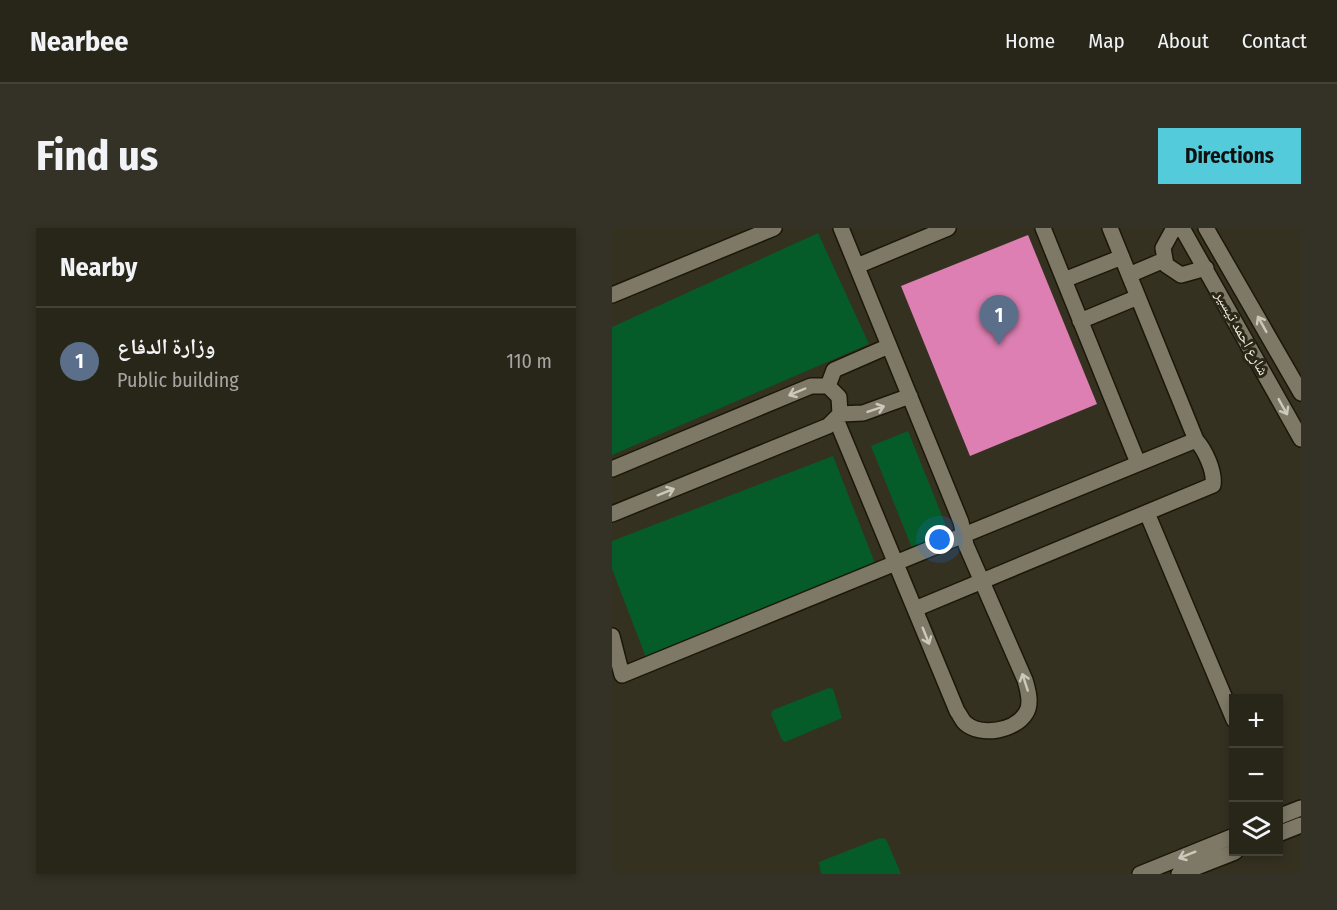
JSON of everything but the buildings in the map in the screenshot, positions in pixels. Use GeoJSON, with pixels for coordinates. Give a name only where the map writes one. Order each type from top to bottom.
{"type":"FeatureCollection","features":[{"type":"Feature","properties":{"kind":"street"},"geometry":{"type":"LineString","coordinates":[[612,295],[774,228]]}},
{"type":"Feature","properties":{"kind":"street"},"geometry":{"type":"LineString","coordinates":[[612,469],[811,386],[828,386],[839,398],[838,417],[957,711],[965,723],[977,730],[1000,729],[1016,723],[1026,713],[1028,690],[981,582],[910,396],[842,228]]}},
{"type":"Feature","properties":{"kind":"street"},"geometry":{"type":"LineString","coordinates":[[857,266],[948,228]]}},
{"type":"Feature","properties":{"kind":"street"},"geometry":{"type":"LineString","coordinates":[[1043,228],[1138,463]]}},
{"type":"Feature","properties":{"kind":"street"},"geometry":{"type":"LineString","coordinates":[[915,609],[1213,486],[1213,476],[1201,446],[1196,440],[1110,228]]}},
{"type":"Feature","properties":{"kind":"street"},"geometry":{"type":"LineString","coordinates":[[1207,228],[1199,237],[1181,231],[1163,248],[1164,261],[1172,271],[1181,275],[1207,270],[1215,262],[1226,260]]}},
{"type":"Feature","properties":{"kind":"street","name":"شارع احمد تيسير"},"geometry":{"type":"LineString","coordinates":[[1207,228],[1301,393]]}},
{"type":"Feature","properties":{"kind":"street","name":"شارع احمد تيسير"},"geometry":{"type":"LineString","coordinates":[[1181,231],[1207,270],[1301,439]]}},
{"type":"Feature","properties":{"kind":"street"},"geometry":{"type":"LineString","coordinates":[[1064,280],[1122,257]]}},
{"type":"Feature","properties":{"kind":"street"},"geometry":{"type":"LineString","coordinates":[[1129,275],[1164,261]]}},
{"type":"Feature","properties":{"kind":"street"},"geometry":{"type":"LineString","coordinates":[[1080,321],[1138,297]]}},
{"type":"Feature","properties":{"kind":"street"},"geometry":{"type":"LineString","coordinates":[[828,386],[834,370],[889,346]]}},
{"type":"Feature","properties":{"kind":"street"},"geometry":{"type":"LineString","coordinates":[[612,514],[828,426],[838,417],[875,410],[910,396]]}},
{"type":"Feature","properties":{"kind":"street"},"geometry":{"type":"LineString","coordinates":[[612,636],[622,675],[1196,440]]}},
{"type":"Feature","properties":{"kind":"street"},"geometry":{"type":"LineString","coordinates":[[1147,513],[1229,710]]}},
{"type":"Feature","properties":{"kind":"street"},"geometry":{"type":"LineString","coordinates":[[1283,815],[1301,808]]}},
{"type":"Feature","properties":{"kind":"street"},"geometry":{"type":"LineString","coordinates":[[1283,832],[1301,825]]}},
{"type":"Feature","properties":{"kind":"street"},"geometry":{"type":"LineString","coordinates":[[1145,873],[1229,838]]}},
{"type":"Feature","properties":{"kind":"street"},"geometry":{"type":"LineString","coordinates":[[1179,874],[1229,854]]}},
{"type":"Feature","properties":{"kind":"green space"},"geometry":{"type":"Polygon","coordinates":[[[818,233],[869,344],[612,455],[612,327],[818,233]]]}},
{"type":"Feature","properties":{"kind":"green space"},"geometry":{"type":"Polygon","coordinates":[[[908,431],[949,533],[912,548],[871,446],[908,431]]]}},
{"type":"Feature","properties":{"kind":"green space"},"geometry":{"type":"Polygon","coordinates":[[[833,456],[878,571],[647,660],[612,569],[612,541],[833,456]]]}},
{"type":"Feature","properties":{"kind":"green space"},"geometry":{"type":"Polygon","coordinates":[[[829,688],[833,689],[842,718],[785,742],[782,740],[771,714],[773,710],[829,688]]]}},
{"type":"Feature","properties":{"kind":"green space"},"geometry":{"type":"Polygon","coordinates":[[[880,838],[886,839],[901,874],[821,874],[819,862],[880,838]]]}},
{"type":"Feature","properties":{"kind":"place","name":"وزارة الدفاع"},"geometry":{"type":"Point","coordinates":[999,345]}}]}
